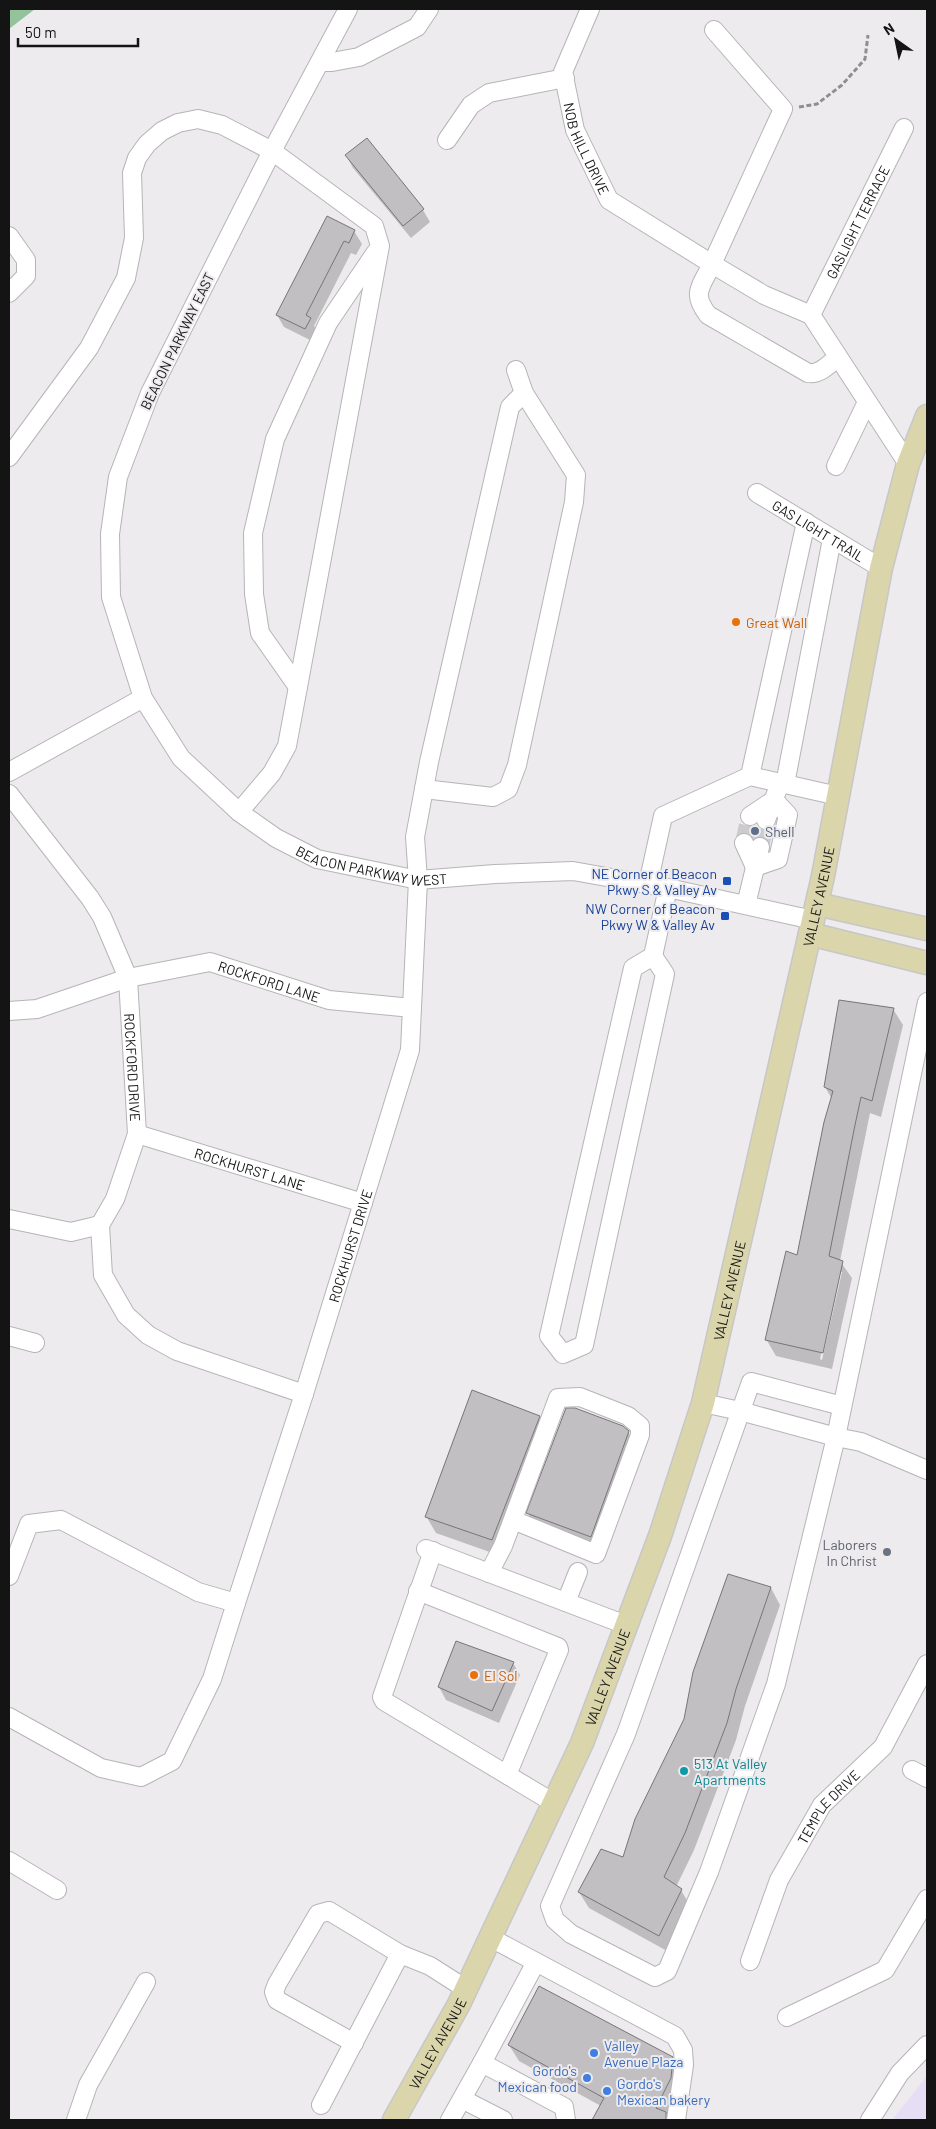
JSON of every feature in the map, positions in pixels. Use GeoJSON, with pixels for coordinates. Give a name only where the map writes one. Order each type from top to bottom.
{"type":"FeatureCollection","features":[{"type":"Feature","properties":{"kind":"main road","name":"VALLEY AVENUE"},"geometry":{"type":"LineString","coordinates":[[394,2120],[466,1990],[582,1743],[660,1536],[703,1403],[813,919],[881,568],[908,464],[927,416]]}},
{"type":"Feature","properties":{"kind":"main road"},"geometry":{"type":"LineString","coordinates":[[813,919],[927,929]]}},
{"type":"Feature","properties":{"kind":"main road"},"geometry":{"type":"LineString","coordinates":[[813,919],[927,963]]}},
{"type":"Feature","properties":{"kind":"street","name":"BEACON PARKWAY EAST"},"geometry":{"type":"LineString","coordinates":[[143,698],[111,597],[110,534],[118,477],[150,393],[272,151],[348,9]]}},
{"type":"Feature","properties":{"kind":"street"},"geometry":{"type":"LineString","coordinates":[[320,62],[332,62],[359,57],[417,27],[429,9]]}},
{"type":"Feature","properties":{"kind":"street","name":"NOB HILL DRIVE"},"geometry":{"type":"LineString","coordinates":[[590,9],[563,72],[576,130],[609,200],[764,295],[811,316]]}},
{"type":"Feature","properties":{"kind":"street"},"geometry":{"type":"LineString","coordinates":[[714,30],[783,109],[698,296],[699,303],[708,315],[808,373],[814,374],[821,371],[838,357]]}},
{"type":"Feature","properties":{"kind":"street"},"geometry":{"type":"LineString","coordinates":[[447,140],[471,105],[489,93],[565,78]]}},
{"type":"Feature","properties":{"kind":"street"},"geometry":{"type":"LineString","coordinates":[[9,457],[89,348],[126,278],[134,238],[132,173],[138,158],[147,144],[162,131],[178,122],[198,119],[222,125],[272,151],[374,226],[380,246],[287,746],[272,773],[239,812]]}},
{"type":"Feature","properties":{"kind":"street","name":"GASLIGHT TERRACE"},"geometry":{"type":"LineString","coordinates":[[811,316],[904,128]]}},
{"type":"Feature","properties":{"kind":"street"},"geometry":{"type":"LineString","coordinates":[[9,236],[26,260],[26,276],[9,293]]}},
{"type":"Feature","properties":{"kind":"street"},"geometry":{"type":"LineString","coordinates":[[298,687],[260,633],[254,594],[253,533],[274,438],[328,323],[380,246]]}},
{"type":"Feature","properties":{"kind":"street"},"geometry":{"type":"LineString","coordinates":[[811,316],[908,464]]}},
{"type":"Feature","properties":{"kind":"street"},"geometry":{"type":"LineString","coordinates":[[424,789],[493,797],[508,788],[517,765],[574,502],[576,475],[524,393],[516,370]]}},
{"type":"Feature","properties":{"kind":"street","name":"ROCKHURST DRIVE"},"geometry":{"type":"LineString","coordinates":[[9,1716],[101,1768],[141,1777],[172,1761],[212,1680],[304,1394],[410,1050],[418,880],[416,837],[428,762],[510,407],[524,393]]}},
{"type":"Feature","properties":{"kind":"street"},"geometry":{"type":"LineString","coordinates":[[836,466],[867,402]]}},
{"type":"Feature","properties":{"kind":"street","name":"GAS LIGHT TRAIL"},"geometry":{"type":"LineString","coordinates":[[757,493],[881,568]]}},
{"type":"Feature","properties":{"kind":"street"},"geometry":{"type":"LineString","coordinates":[[750,776],[806,522]]}},
{"type":"Feature","properties":{"kind":"street"},"geometry":{"type":"LineString","coordinates":[[758,818],[774,800],[782,784],[832,539]]}},
{"type":"Feature","properties":{"kind":"street"},"geometry":{"type":"LineString","coordinates":[[9,772],[143,698]]}},
{"type":"Feature","properties":{"kind":"street","name":"BEACON PARKWAY WEST"},"geometry":{"type":"LineString","coordinates":[[143,698],[181,758],[239,812],[276,838],[317,859],[418,880],[495,874],[573,871],[648,884],[813,919]]}},
{"type":"Feature","properties":{"kind":"street"},"geometry":{"type":"LineString","coordinates":[[648,884],[663,816],[750,776],[838,796]]}},
{"type":"Feature","properties":{"kind":"street","name":"ROCKFORD DRIVE"},"geometry":{"type":"LineString","coordinates":[[9,794],[90,898],[102,917],[128,978],[137,1134],[115,1199],[100,1225]]}},
{"type":"Feature","properties":{"kind":"street"},"geometry":{"type":"LineString","coordinates":[[754,867],[778,859],[788,815],[774,800]]}},
{"type":"Feature","properties":{"kind":"street"},"geometry":{"type":"LineString","coordinates":[[746,906],[754,867],[752,845]]}},
{"type":"Feature","properties":{"kind":"street"},"geometry":{"type":"LineString","coordinates":[[653,956],[665,974],[584,1345],[563,1354],[549,1336],[594,1134],[634,968],[653,956],[668,888]]}},
{"type":"Feature","properties":{"kind":"street","name":"ROCKFORD LANE"},"geometry":{"type":"LineString","coordinates":[[9,1012],[37,1009],[128,978],[210,962],[329,1000],[412,1008]]}},
{"type":"Feature","properties":{"kind":"street"},"geometry":{"type":"LineString","coordinates":[[842,1406],[751,1382],[626,1734],[550,1906],[555,1920],[571,1934],[655,1977],[667,1971],[708,1872],[776,1684],[836,1437],[927,1002]]}},
{"type":"Feature","properties":{"kind":"street","name":"ROCKHURST LANE"},"geometry":{"type":"LineString","coordinates":[[137,1134],[363,1203]]}},
{"type":"Feature","properties":{"kind":"street"},"geometry":{"type":"LineString","coordinates":[[9,1219],[71,1232],[100,1225],[103,1275],[126,1315],[148,1336],[177,1351],[304,1394]]}},
{"type":"Feature","properties":{"kind":"street"},"geometry":{"type":"LineString","coordinates":[[9,1336],[35,1343]]}},
{"type":"Feature","properties":{"kind":"street"},"geometry":{"type":"LineString","coordinates":[[490,1573],[503,1546],[558,1398],[580,1396],[628,1416],[640,1426],[640,1435],[596,1554],[513,1520]]}},
{"type":"Feature","properties":{"kind":"street"},"geometry":{"type":"LineString","coordinates":[[703,1403],[740,1410],[836,1437],[861,1442],[927,1470]]}},
{"type":"Feature","properties":{"kind":"street"},"geometry":{"type":"LineString","coordinates":[[9,1576],[29,1524],[61,1520],[198,1592],[236,1603]]}},
{"type":"Feature","properties":{"kind":"street"},"geometry":{"type":"LineString","coordinates":[[554,1803],[384,1700],[382,1697],[430,1550],[626,1625]]}},
{"type":"Feature","properties":{"kind":"street"},"geometry":{"type":"LineString","coordinates":[[566,1602],[578,1572]]}},
{"type":"Feature","properties":{"kind":"street"},"geometry":{"type":"LineString","coordinates":[[418,1591],[558,1646],[559,1650],[507,1775]]}},
{"type":"Feature","properties":{"kind":"street","name":"TEMPLE DRIVE"},"geometry":{"type":"LineString","coordinates":[[750,1962],[779,1880],[822,1805],[883,1747],[927,1664]]}},
{"type":"Feature","properties":{"kind":"street"},"geometry":{"type":"LineString","coordinates":[[9,1861],[57,1890]]}},
{"type":"Feature","properties":{"kind":"street"},"geometry":{"type":"LineString","coordinates":[[787,2017],[885,1970],[927,1899]]}},
{"type":"Feature","properties":{"kind":"street"},"geometry":{"type":"LineString","coordinates":[[354,2043],[278,2000],[274,1992],[318,1914],[323,1911],[329,1911],[400,1954],[430,1966],[466,1990]]}},
{"type":"Feature","properties":{"kind":"street"},"geometry":{"type":"LineString","coordinates":[[491,1938],[675,2036],[683,2050],[684,2065],[676,2120]]}},
{"type":"Feature","properties":{"kind":"street"},"geometry":{"type":"LineString","coordinates":[[321,2105],[400,1954]]}},
{"type":"Feature","properties":{"kind":"street"},"geometry":{"type":"LineString","coordinates":[[450,2120],[536,1962]]}},
{"type":"Feature","properties":{"kind":"street"},"geometry":{"type":"LineString","coordinates":[[76,2120],[88,2085],[146,1982]]}},
{"type":"Feature","properties":{"kind":"street"},"geometry":{"type":"LineString","coordinates":[[870,2120],[900,2073],[927,2045]]}},
{"type":"Feature","properties":{"kind":"street"},"geometry":{"type":"LineString","coordinates":[[482,2063],[564,2107],[566,2120]]}},
{"type":"Feature","properties":{"kind":"street"},"geometry":{"type":"LineString","coordinates":[[462,2099],[503,2120]]}},
{"type":"Feature","properties":{"kind":"path"},"geometry":{"type":"LineString","coordinates":[[783,109],[817,104],[842,85],[866,59],[868,35]]}},
{"type":"Feature","properties":{"kind":"shaded area"},"geometry":{"type":"Polygon","coordinates":[[[927,2076],[927,2120],[892,2120],[927,2076]]]}},
{"type":"Feature","properties":{"kind":"green space"},"geometry":{"type":"Polygon","coordinates":[[[9,9],[35,9],[9,29],[9,9]]]}},
{"type":"Feature","properties":{"kind":"building"},"geometry":{"type":"Polygon","coordinates":[[[367,138],[424,209],[403,226],[345,155],[367,138]]]}},
{"type":"Feature","properties":{"kind":"building"},"geometry":{"type":"Polygon","coordinates":[[[327,216],[355,230],[349,243],[344,241],[306,315],[311,318],[305,329],[276,315],[327,216]]]}},
{"type":"Feature","properties":{"kind":"building"},"geometry":{"type":"Polygon","coordinates":[[[839,1000],[894,1008],[872,1101],[861,1097],[855,1125],[829,1256],[843,1261],[823,1353],[765,1340],[786,1251],[797,1255],[824,1122],[833,1091],[824,1087],[839,1000]]]}},
{"type":"Feature","properties":{"kind":"building"},"geometry":{"type":"Polygon","coordinates":[[[472,1390],[540,1416],[492,1540],[425,1517],[472,1390]]]}},
{"type":"Feature","properties":{"kind":"building"},"geometry":{"type":"Polygon","coordinates":[[[566,1408],[575,1408],[623,1426],[629,1431],[591,1537],[526,1513],[566,1408]]]}},
{"type":"Feature","properties":{"kind":"building","name":"513 At Valley Apartments"},"geometry":{"type":"Polygon","coordinates":[[[728,1574],[771,1587],[736,1689],[727,1723],[685,1833],[664,1877],[682,1889],[659,1936],[578,1892],[601,1849],[623,1857],[635,1819],[684,1719],[693,1672],[728,1574]]]}},
{"type":"Feature","properties":{"kind":"building"},"geometry":{"type":"Polygon","coordinates":[[[456,1641],[514,1662],[492,1711],[438,1687],[456,1641]]]}},
{"type":"Feature","properties":{"kind":"building","name":"Valley Avenue Plaza"},"geometry":{"type":"Polygon","coordinates":[[[539,1986],[673,2057],[671,2078],[656,2108],[666,2112],[666,2120],[592,2120],[604,2098],[508,2045],[539,1986]]]}},
{"type":"Feature","properties":{"kind":"tunnel"},"geometry":{"type":"LineString","coordinates":[[744,843],[750,816]]}},
{"type":"Feature","properties":{"kind":"tunnel"},"geometry":{"type":"LineString","coordinates":[[760,847],[766,820]]}},
{"type":"Feature","properties":{"kind":"place","name":"Great Wall"},"geometry":{"type":"Point","coordinates":[736,622]}},
{"type":"Feature","properties":{"kind":"place","name":"Shell"},"geometry":{"type":"Point","coordinates":[755,831]}},
{"type":"Feature","properties":{"kind":"place","name":"NE Corner of Beacon Pkwy S & Valley Av"},"geometry":{"type":"Point","coordinates":[727,881]}},
{"type":"Feature","properties":{"kind":"place","name":"NW Corner of Beacon Pkwy W & Valley Av"},"geometry":{"type":"Point","coordinates":[725,916]}},
{"type":"Feature","properties":{"kind":"place","name":"Laborers In Christ"},"geometry":{"type":"Point","coordinates":[887,1552]}},
{"type":"Feature","properties":{"kind":"place","name":"El Sol"},"geometry":{"type":"Point","coordinates":[474,1675]}},
{"type":"Feature","properties":{"kind":"place","name":"513 At Valley Apartments"},"geometry":{"type":"Point","coordinates":[684,1771]}},
{"type":"Feature","properties":{"kind":"place","name":"Valley Avenue Plaza"},"geometry":{"type":"Point","coordinates":[594,2053]}},
{"type":"Feature","properties":{"kind":"place","name":"Gordo's Mexican food"},"geometry":{"type":"Point","coordinates":[587,2078]}},
{"type":"Feature","properties":{"kind":"place","name":"Gordo's Mexican bakery"},"geometry":{"type":"Point","coordinates":[607,2091]}}]}
